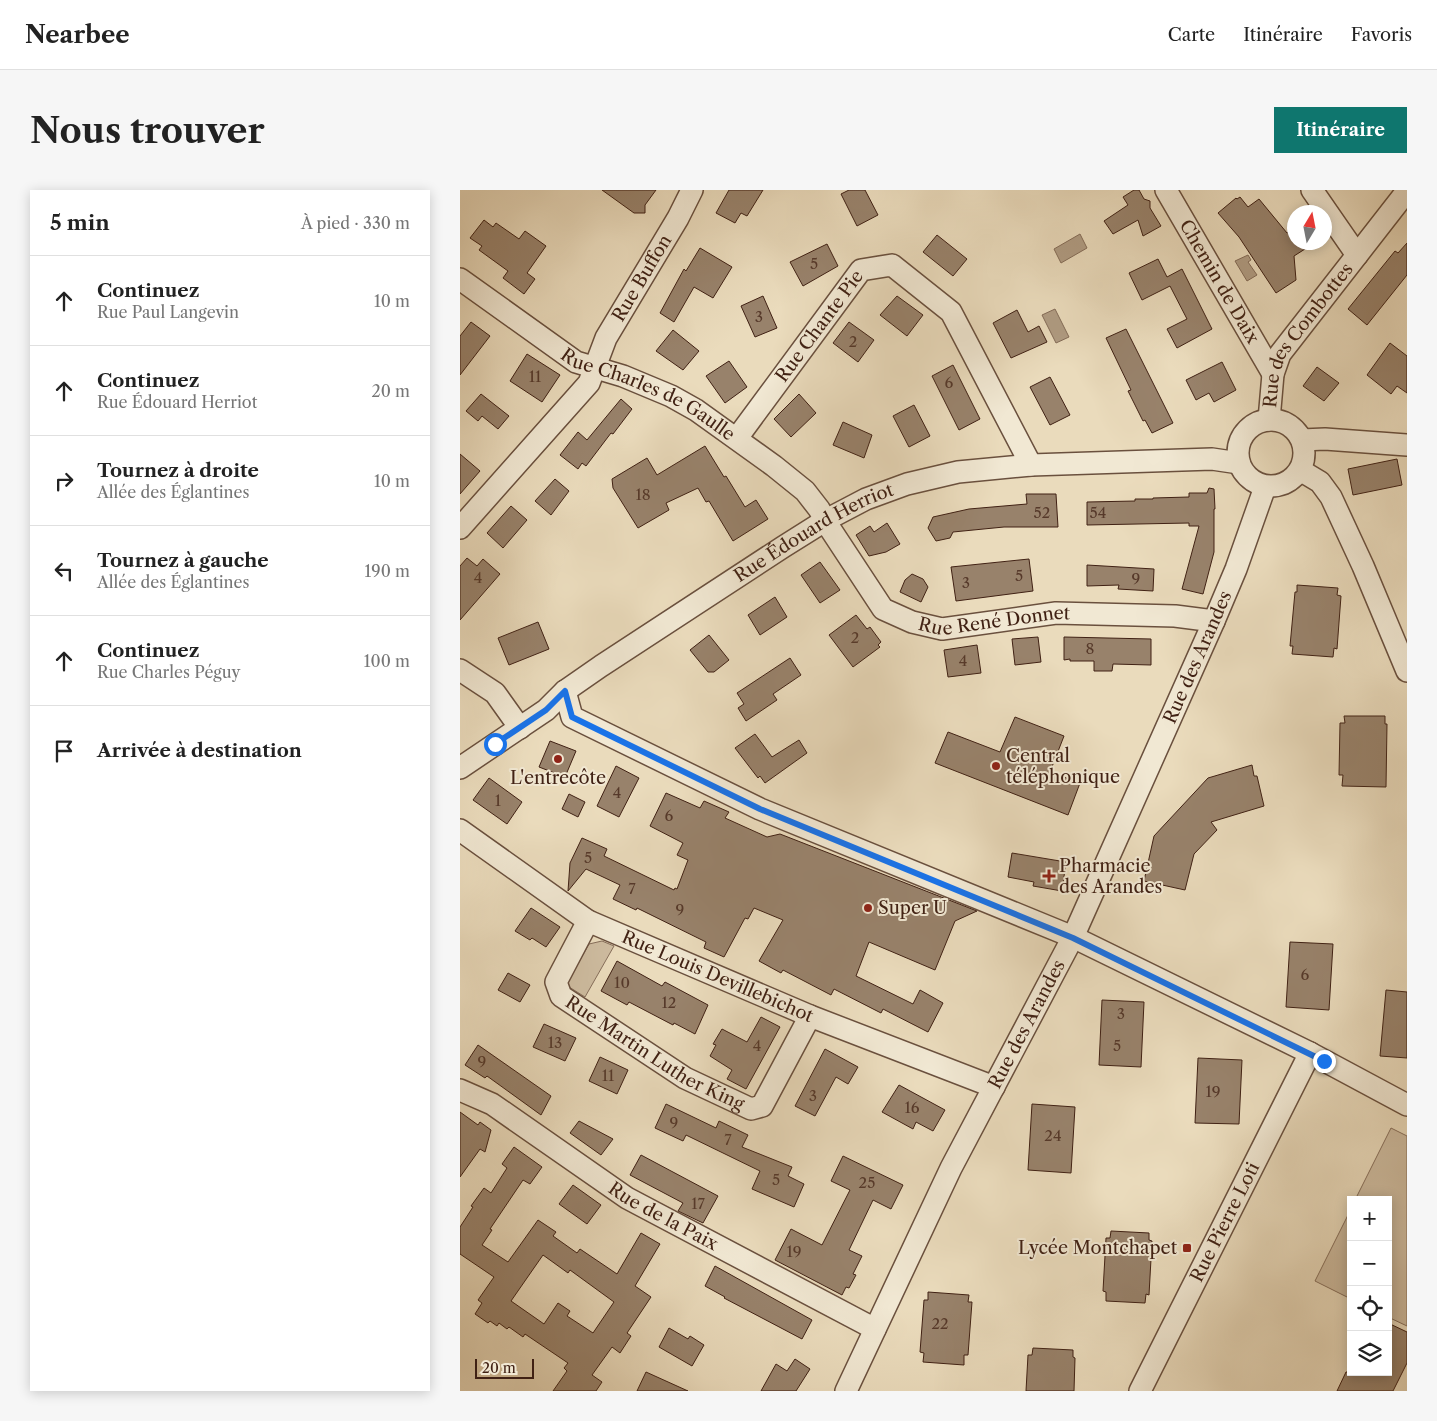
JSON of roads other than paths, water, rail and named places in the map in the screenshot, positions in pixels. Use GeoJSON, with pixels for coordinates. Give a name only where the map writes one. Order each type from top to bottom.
{"type":"FeatureCollection","features":[{"type":"Feature","properties":{"kind":"street","name":"Rue Buffon"},"geometry":{"type":"LineString","coordinates":[[460,528],[589,383],[606,338],[678,218],[692,190]]}},
{"type":"Feature","properties":{"kind":"street","name":"Chemin de Daix"},"geometry":{"type":"LineString","coordinates":[[1166,190],[1274,374]]}},
{"type":"Feature","properties":{"kind":"street","name":"Rue des Combottes"},"geometry":{"type":"LineString","coordinates":[[1312,190],[1356,255]]}},
{"type":"Feature","properties":{"kind":"street","name":"Rue des Combottes"},"geometry":{"type":"LineString","coordinates":[[1269,420],[1274,374],[1280,354],[1407,191]]}},
{"type":"Feature","properties":{"kind":"street","name":"Rue Chante Pie"},"geometry":{"type":"LineString","coordinates":[[737,438],[861,270],[892,265],[951,312],[1031,465]]}},
{"type":"Feature","properties":{"kind":"street","name":"Rue Charles de Gaulle"},"geometry":{"type":"LineString","coordinates":[[460,279],[576,362],[623,376],[670,396],[696,410],[737,438],[805,491],[826,520]]}},
{"type":"Feature","properties":{"kind":"street"},"geometry":{"type":"LineString","coordinates":[[1279,421],[1289,425],[1302,440],[1305,450],[1304,461],[1294,478],[1285,484],[1276,487],[1265,487],[1248,478],[1242,471],[1239,463],[1239,443],[1250,427],[1259,422],[1279,421]]}},
{"type":"Feature","properties":{"kind":"street"},"geometry":{"type":"LineString","coordinates":[[1302,440],[1325,439],[1407,445]]}},
{"type":"Feature","properties":{"kind":"street","name":"Rue Édouard Herriot"},"geometry":{"type":"LineString","coordinates":[[460,768],[546,710],[565,691],[826,520],[866,499],[907,484],[958,472],[1031,465],[1212,458],[1239,463]]}},
{"type":"Feature","properties":{"kind":"street"},"geometry":{"type":"LineString","coordinates":[[1300,470],[1320,482],[1331,497],[1363,566],[1407,671]]}},
{"type":"Feature","properties":{"kind":"street","name":"Rue des Arandes"},"geometry":{"type":"LineString","coordinates":[[846,1391],[951,1168],[1073,938],[1214,621],[1236,569],[1265,487]]}},
{"type":"Feature","properties":{"kind":"street","name":"Rue René Donnet"},"geometry":{"type":"LineString","coordinates":[[826,520],[883,609],[912,622],[942,629],[1056,613],[1175,616],[1214,621]]}},
{"type":"Feature","properties":{"kind":"street"},"geometry":{"type":"LineString","coordinates":[[460,670],[495,693],[520,728]]}},
{"type":"Feature","properties":{"kind":"street"},"geometry":{"type":"LineString","coordinates":[[565,691],[572,717],[760,809],[1073,938],[1310,1053],[1407,1105]]}},
{"type":"Feature","properties":{"kind":"street","name":"Rue Louis Devillebichot"},"geometry":{"type":"LineString","coordinates":[[460,830],[588,921],[810,1016],[994,1087]]}},
{"type":"Feature","properties":{"kind":"street","name":"Rue Martin Luther King"},"geometry":{"type":"LineString","coordinates":[[588,921],[556,982],[561,996],[685,1078],[751,1109],[762,1106],[810,1016]]}},
{"type":"Feature","properties":{"kind":"street","name":"Rue Pierre Loti"},"geometry":{"type":"LineString","coordinates":[[1140,1391],[1184,1321],[1310,1053]]}},
{"type":"Feature","properties":{"kind":"street","name":"Rue de la Paix"},"geometry":{"type":"LineString","coordinates":[[460,1090],[492,1104],[627,1198],[875,1329]]}},
{"type":"Feature","properties":{"kind":"place","name":"L'entrecôte"},"geometry":{"type":"Point","coordinates":[558,759]}},
{"type":"Feature","properties":{"kind":"place","name":"Central téléphonique"},"geometry":{"type":"Point","coordinates":[996,766]}},
{"type":"Feature","properties":{"kind":"place","name":"Pharmacie des Arandes"},"geometry":{"type":"Point","coordinates":[1049,876]}},
{"type":"Feature","properties":{"kind":"place","name":"Super U"},"geometry":{"type":"Point","coordinates":[868,908]}},
{"type":"Feature","properties":{"kind":"place","name":"Lycée Montchapet"},"geometry":{"type":"Point","coordinates":[1187,1248]}}]}
